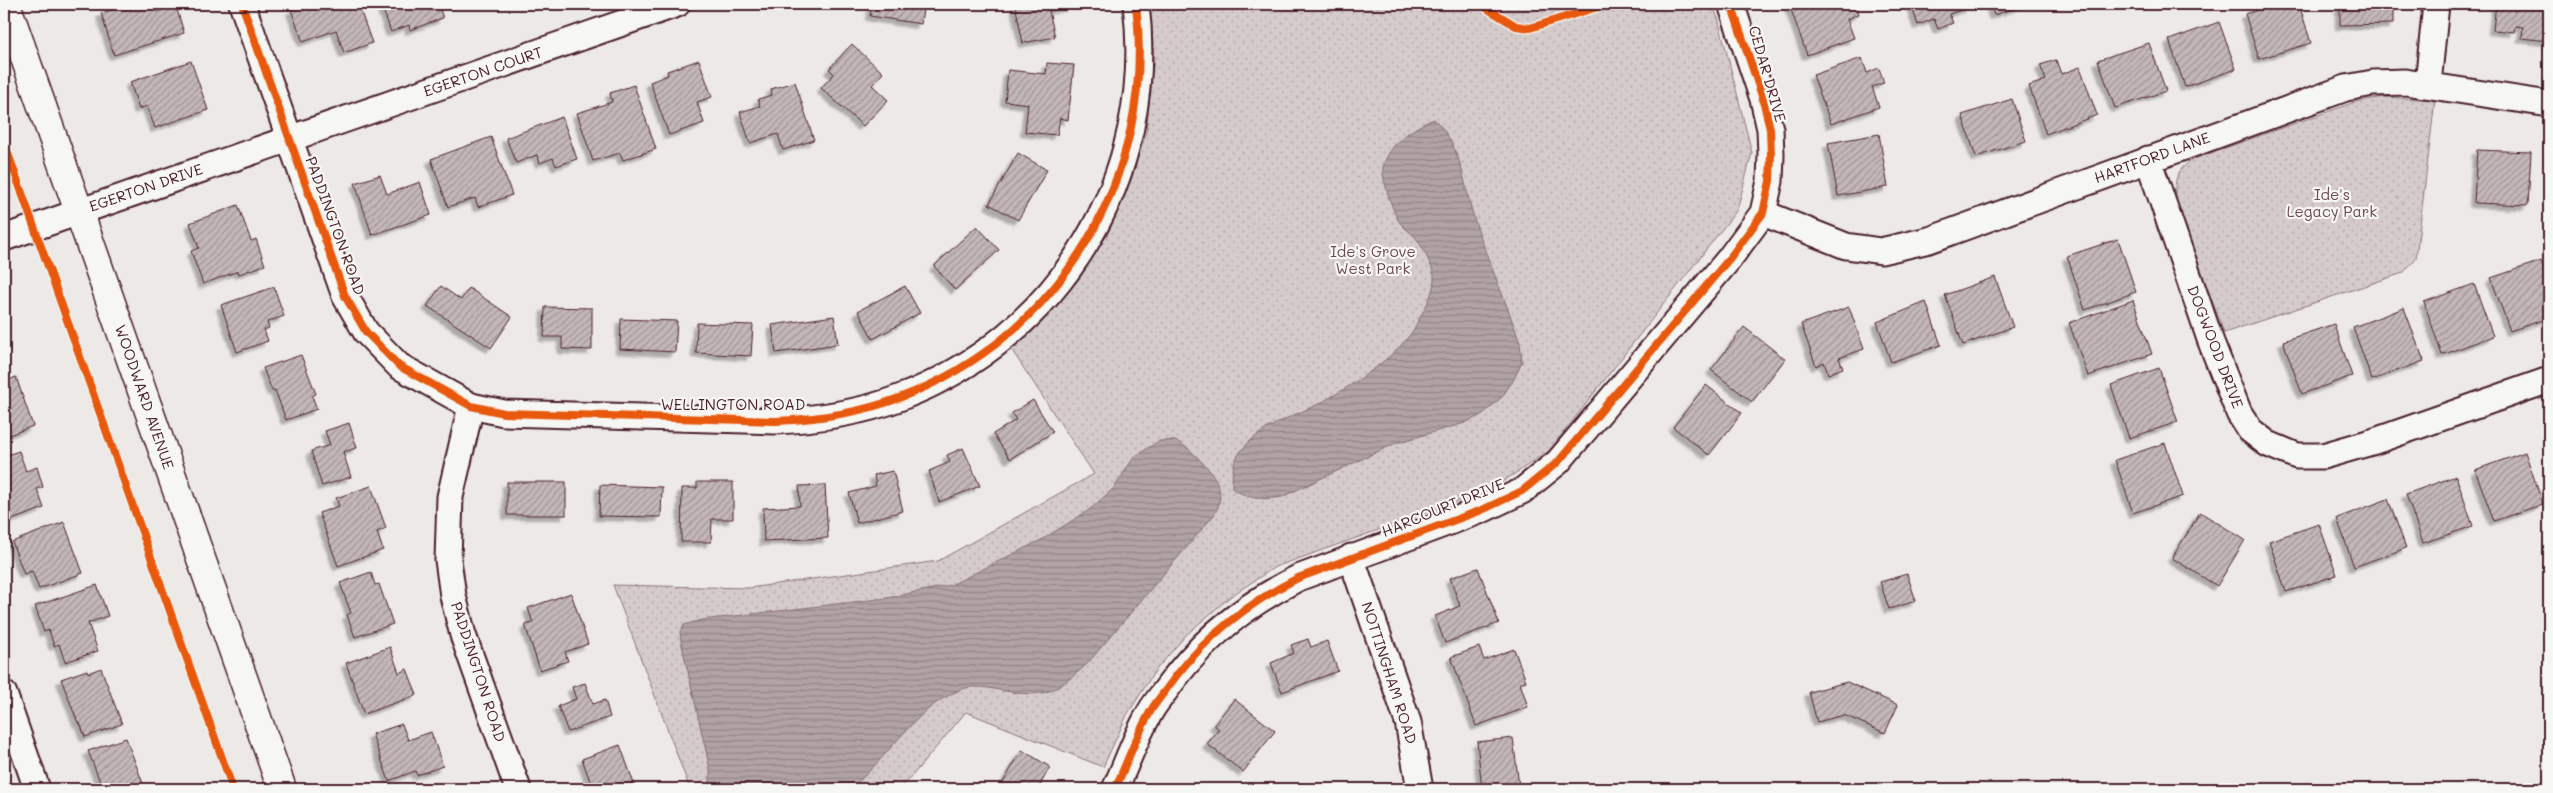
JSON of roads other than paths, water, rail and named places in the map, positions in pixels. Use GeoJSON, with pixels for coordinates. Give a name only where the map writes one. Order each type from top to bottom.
{"type":"FeatureCollection","features":[{"type":"Feature","properties":{"kind":"main road","name":"WOODWARD AVENUE"},"geometry":{"type":"LineString","coordinates":[[6,4],[282,789]]}},
{"type":"Feature","properties":{"kind":"street","name":"PADDINGTON ROAD"},"geometry":{"type":"LineString","coordinates":[[242,4],[345,296],[366,332],[399,366],[471,406],[450,497],[448,560],[453,596],[464,634],[518,789]]}},
{"type":"Feature","properties":{"kind":"street","name":"EGERTON COURT"},"geometry":{"type":"LineString","coordinates":[[289,140],[677,4]]}},
{"type":"Feature","properties":{"kind":"street","name":"WELLINGTON ROAD"},"geometry":{"type":"LineString","coordinates":[[471,406],[525,415],[776,421],[804,420],[852,413],[898,399],[933,384],[988,350],[1016,328],[1064,275],[1084,246],[1102,214],[1120,168],[1134,119],[1140,61],[1136,4]]}},
{"type":"Feature","properties":{"kind":"street","name":"CEDAR DRIVE"},"geometry":{"type":"LineString","coordinates":[[1731,4],[1763,99],[1770,129],[1770,181],[1763,213]]}},
{"type":"Feature","properties":{"kind":"street"},"geometry":{"type":"LineString","coordinates":[[2428,84],[2436,4]]}},
{"type":"Feature","properties":{"kind":"street","name":"HARTFORD LANE"},"geometry":{"type":"LineString","coordinates":[[1763,213],[1846,246],[1881,251],[1930,240],[2346,88],[2373,83],[2405,82],[2549,104]]}},
{"type":"Feature","properties":{"kind":"street","name":"EGERTON DRIVE"},"geometry":{"type":"LineString","coordinates":[[4,238],[289,140]]}},
{"type":"Feature","properties":{"kind":"street","name":"DOGWOOD DRIVE"},"geometry":{"type":"LineString","coordinates":[[2148,160],[2211,342],[2239,413],[2250,430],[2268,444],[2297,456],[2323,456],[2375,442],[2549,380]]}},
{"type":"Feature","properties":{"kind":"street","name":"HARCOURT DRIVE"},"geometry":{"type":"LineString","coordinates":[[1115,789],[1148,714],[1177,673],[1211,636],[1230,619],[1272,591],[1351,558],[1482,510],[1522,491],[1558,462],[1729,260],[1763,213]]}},
{"type":"Feature","properties":{"kind":"street","name":"NOTTINGHAM ROAD"},"geometry":{"type":"LineString","coordinates":[[1351,558],[1408,722],[1420,789]]}},
{"type":"Feature","properties":{"kind":"street"},"geometry":{"type":"LineString","coordinates":[[4,694],[37,789]]}},
{"type":"Feature","properties":{"kind":"park label","name":"Ide's Legacy Park"},"geometry":{"type":"Point","coordinates":[2332,204]}},
{"type":"Feature","properties":{"kind":"park label","name":"Ide's Grove West Park"},"geometry":{"type":"Point","coordinates":[1373,260]}}]}
